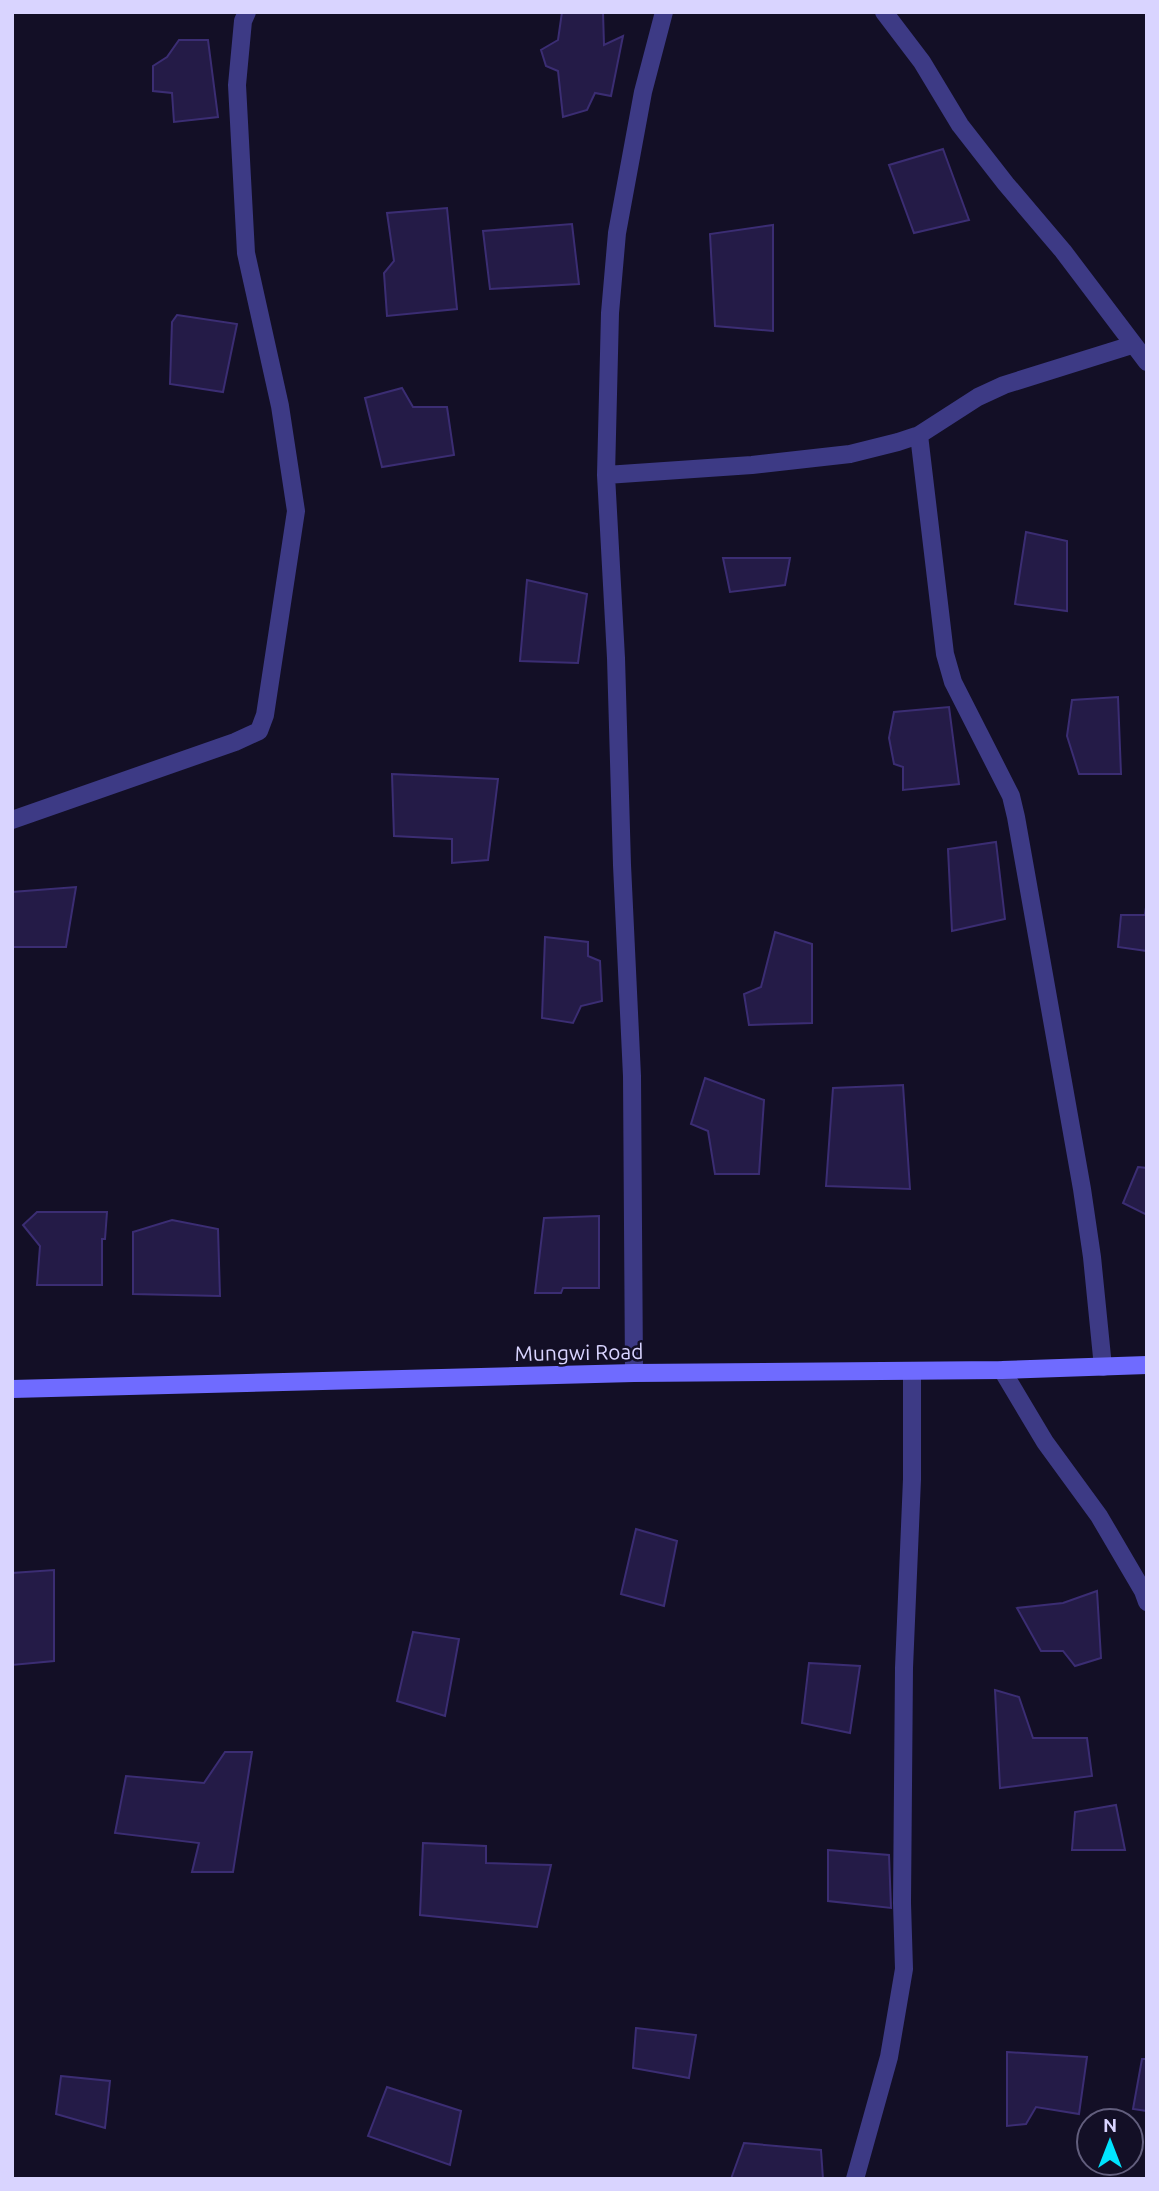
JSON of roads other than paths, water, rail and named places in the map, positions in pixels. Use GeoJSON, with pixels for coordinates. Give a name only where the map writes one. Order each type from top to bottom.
{"type":"FeatureCollection","features":[{"type":"Feature","properties":{"kind":"main road","name":"Mungwi Road"},"geometry":{"type":"LineString","coordinates":[[12,1390],[634,1373],[1002,1370],[1147,1365]]}},
{"type":"Feature","properties":{"kind":"street"},"geometry":{"type":"LineString","coordinates":[[12,820],[235,742],[259,731],[265,716],[296,511],[280,405],[246,253],[237,85],[243,21],[247,12]]}},
{"type":"Feature","properties":{"kind":"street"},"geometry":{"type":"LineString","coordinates":[[634,1373],[632,1076],[606,475],[610,313],[617,233],[643,92],[664,12]]}},
{"type":"Feature","properties":{"kind":"street"},"geometry":{"type":"LineString","coordinates":[[884,12],[922,62],[960,125],[1063,251],[1147,362]]}},
{"type":"Feature","properties":{"kind":"street"},"geometry":{"type":"LineString","coordinates":[[606,475],[752,465],[850,454],[919,435],[995,389],[1132,345]]}},
{"type":"Feature","properties":{"kind":"street"},"geometry":{"type":"LineString","coordinates":[[919,435],[945,654],[953,682],[1011,796],[1016,817],[1082,1189],[1103,1367]]}},
{"type":"Feature","properties":{"kind":"street"},"geometry":{"type":"LineString","coordinates":[[1002,1370],[1045,1442],[1099,1516],[1147,1602]]}},
{"type":"Feature","properties":{"kind":"street"},"geometry":{"type":"LineString","coordinates":[[855,2179],[889,2057],[904,1969],[904,1668],[912,1479],[912,1371]]}}]}
